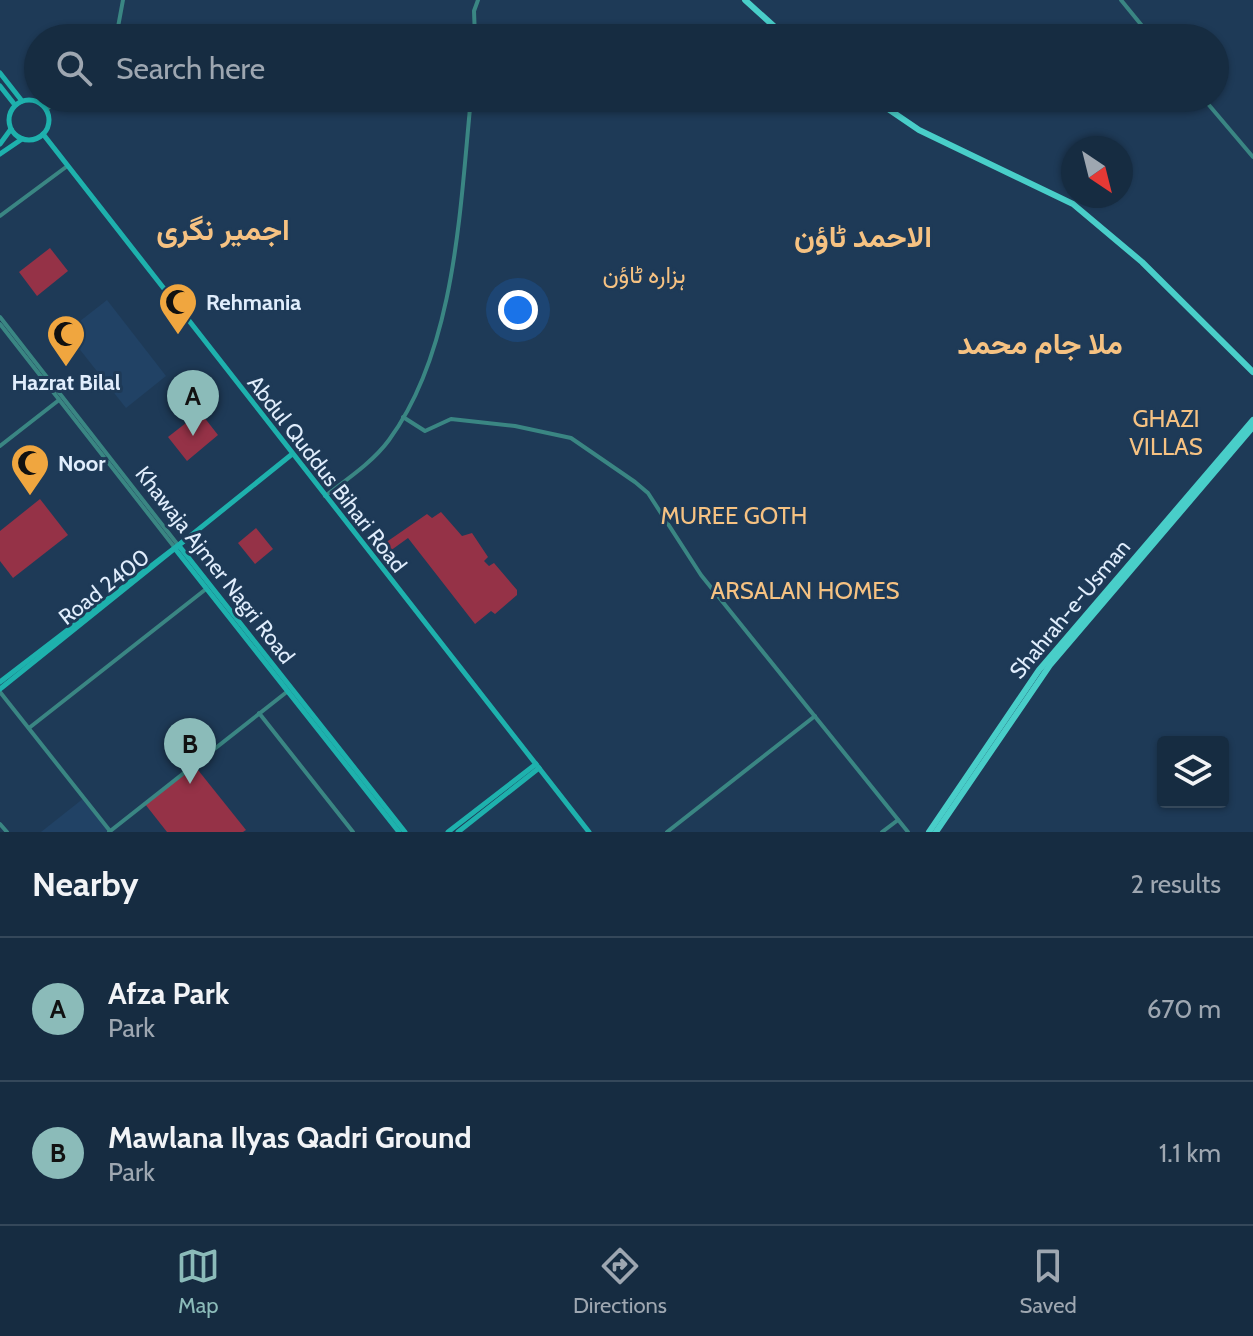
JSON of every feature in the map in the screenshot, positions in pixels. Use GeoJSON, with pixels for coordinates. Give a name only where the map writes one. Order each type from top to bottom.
{"type":"FeatureCollection","features":[{"type":"Feature","properties":{"kind":"main road"},"geometry":{"type":"LineString","coordinates":[[745,0],[772,24]]}},
{"type":"Feature","properties":{"kind":"main road"},"geometry":{"type":"LineString","coordinates":[[0,73],[22,101],[15,105],[9,120],[11,129],[23,139]]}},
{"type":"Feature","properties":{"kind":"main road"},"geometry":{"type":"LineString","coordinates":[[0,86],[15,105]]}},
{"type":"Feature","properties":{"kind":"main road"},"geometry":{"type":"LineString","coordinates":[[0,154],[23,139],[43,134],[50,121],[48,112]]}},
{"type":"Feature","properties":{"kind":"main road"},"geometry":{"type":"LineString","coordinates":[[893,112],[928,135],[1073,204],[1142,262],[1253,372]]}},
{"type":"Feature","properties":{"kind":"main road"},"geometry":{"type":"LineString","coordinates":[[0,144],[11,129]]}},
{"type":"Feature","properties":{"kind":"main road","name":"Abdul Quddus Bihari Road"},"geometry":{"type":"LineString","coordinates":[[43,134],[291,455],[589,832]]}},
{"type":"Feature","properties":{"kind":"main road","name":"Shahrah-e-Usman"},"geometry":{"type":"LineString","coordinates":[[929,832],[1080,621],[1253,420]]}},
{"type":"Feature","properties":{"kind":"main road","name":"Shahrah-e-Usman"},"geometry":{"type":"LineString","coordinates":[[1027,691],[1253,427]]}},
{"type":"Feature","properties":{"kind":"main road","name":"Road 2400"},"geometry":{"type":"LineString","coordinates":[[0,690],[291,455]]}},
{"type":"Feature","properties":{"kind":"main road","name":"Road 2400"},"geometry":{"type":"LineString","coordinates":[[0,682],[177,547]]}},
{"type":"Feature","properties":{"kind":"main road","name":"Khawaja Ajmer Nagri Road"},"geometry":{"type":"LineString","coordinates":[[177,547],[288,691],[405,832]]}},
{"type":"Feature","properties":{"kind":"main road","name":"Khawaja Ajmer Nagri Road"},"geometry":{"type":"LineString","coordinates":[[177,547],[399,832]]}},
{"type":"Feature","properties":{"kind":"main road","name":"Shahrah-e-Usman"},"geometry":{"type":"LineString","coordinates":[[936,832],[985,754]]}},
{"type":"Feature","properties":{"kind":"main road"},"geometry":{"type":"LineString","coordinates":[[448,832],[538,766]]}},
{"type":"Feature","properties":{"kind":"main road"},"geometry":{"type":"LineString","coordinates":[[458,832],[538,766]]}},
{"type":"Feature","properties":{"kind":"street"},"geometry":{"type":"LineString","coordinates":[[119,24],[123,0]]}},
{"type":"Feature","properties":{"kind":"street"},"geometry":{"type":"LineString","coordinates":[[474,24],[478,0]]}},
{"type":"Feature","properties":{"kind":"street"},"geometry":{"type":"LineString","coordinates":[[1121,0],[1141,24]]}},
{"type":"Feature","properties":{"kind":"street"},"geometry":{"type":"LineString","coordinates":[[324,497],[387,443],[403,417],[426,366],[458,234],[470,112]]}},
{"type":"Feature","properties":{"kind":"street"},"geometry":{"type":"LineString","coordinates":[[1215,112],[1253,157]]}},
{"type":"Feature","properties":{"kind":"street"},"geometry":{"type":"LineString","coordinates":[[0,216],[66,167]]}},
{"type":"Feature","properties":{"kind":"street","name":"Khawaja Ajmer Nagri Road"},"geometry":{"type":"LineString","coordinates":[[0,317],[177,547]]}},
{"type":"Feature","properties":{"kind":"street","name":"Khawaja Ajmer Nagri Road"},"geometry":{"type":"LineString","coordinates":[[0,324],[69,409]]}},
{"type":"Feature","properties":{"kind":"street"},"geometry":{"type":"LineString","coordinates":[[0,446],[59,400]]}},
{"type":"Feature","properties":{"kind":"street"},"geometry":{"type":"LineString","coordinates":[[403,417],[425,431],[447,419],[515,426],[571,438],[594,451],[645,490],[701,575],[908,832]]}},
{"type":"Feature","properties":{"kind":"street"},"geometry":{"type":"LineString","coordinates":[[29,728],[206,588]]}},
{"type":"Feature","properties":{"kind":"street"},"geometry":{"type":"LineString","coordinates":[[0,690],[109,832],[288,691]]}},
{"type":"Feature","properties":{"kind":"street"},"geometry":{"type":"LineString","coordinates":[[259,713],[353,832]]}},
{"type":"Feature","properties":{"kind":"street"},"geometry":{"type":"LineString","coordinates":[[667,832],[815,716]]}},
{"type":"Feature","properties":{"kind":"street"},"geometry":{"type":"LineString","coordinates":[[882,832],[898,820]]}},
{"type":"Feature","properties":{"kind":"street"},"geometry":{"type":"LineString","coordinates":[[0,824],[7,832]]}},
{"type":"Feature","properties":{"kind":"shaded area"},"geometry":{"type":"Polygon","coordinates":[[[50,248],[68,271],[37,296],[19,272],[50,248]]]}},
{"type":"Feature","properties":{"kind":"shaded area"},"geometry":{"type":"Polygon","coordinates":[[[107,300],[166,376],[126,408],[66,332],[107,300]]]}},
{"type":"Feature","properties":{"kind":"shaded area"},"geometry":{"type":"Polygon","coordinates":[[[200,412],[218,435],[187,461],[168,437],[200,412]]]}},
{"type":"Feature","properties":{"kind":"shaded area"},"geometry":{"type":"Polygon","coordinates":[[[40,499],[68,535],[13,578],[0,561],[0,531],[40,499]]]}},
{"type":"Feature","properties":{"kind":"shaded area"},"geometry":{"type":"Polygon","coordinates":[[[441,512],[462,536],[472,533],[488,557],[484,561],[489,566],[494,563],[517,590],[517,595],[495,614],[491,611],[475,624],[408,538],[390,551],[385,543],[427,514],[432,518],[441,512]]]}},
{"type":"Feature","properties":{"kind":"shaded area"},"geometry":{"type":"Polygon","coordinates":[[[256,528],[273,549],[255,564],[238,543],[256,528]]]}},
{"type":"Feature","properties":{"kind":"shaded area"},"geometry":{"type":"Polygon","coordinates":[[[194,765],[246,830],[167,832],[145,804],[194,765]]]}},
{"type":"Feature","properties":{"kind":"shaded area"},"geometry":{"type":"Polygon","coordinates":[[[84,798],[109,832],[41,832],[84,798]]]}},
{"type":"Feature","properties":{"kind":"place","name":"Rehmania"},"geometry":{"type":"Point","coordinates":[178,336]}},
{"type":"Feature","properties":{"kind":"place","name":"Hazrat Bilal"},"geometry":{"type":"Point","coordinates":[66,368]}},
{"type":"Feature","properties":{"kind":"place","name":"Afza Park"},"geometry":{"type":"Point","coordinates":[193,436]}},
{"type":"Feature","properties":{"kind":"place","name":"Noor"},"geometry":{"type":"Point","coordinates":[30,497]}},
{"type":"Feature","properties":{"kind":"place","name":"Mawlana Ilyas Qadri Ground"},"geometry":{"type":"Point","coordinates":[190,784]}},
{"type":"Feature","properties":{"kind":"district","name":"اجمیر نگری"},"geometry":{"type":"Point","coordinates":[223,229]}},
{"type":"Feature","properties":{"kind":"district","name":"الاحمد ٹاؤن"},"geometry":{"type":"Point","coordinates":[863,236]}},
{"type":"Feature","properties":{"kind":"district","name":"ہزارہ ٹاؤن"},"geometry":{"type":"Point","coordinates":[644,274]}},
{"type":"Feature","properties":{"kind":"district","name":"ملا جام محمد"},"geometry":{"type":"Point","coordinates":[1040,343]}},
{"type":"Feature","properties":{"kind":"district","name":"GHAZI VILLAS"},"geometry":{"type":"Point","coordinates":[1166,432]}},
{"type":"Feature","properties":{"kind":"district","name":"MUREE GOTH"},"geometry":{"type":"Point","coordinates":[734,515]}},
{"type":"Feature","properties":{"kind":"district","name":"ARSALAN HOMES"},"geometry":{"type":"Point","coordinates":[805,590]}}]}
